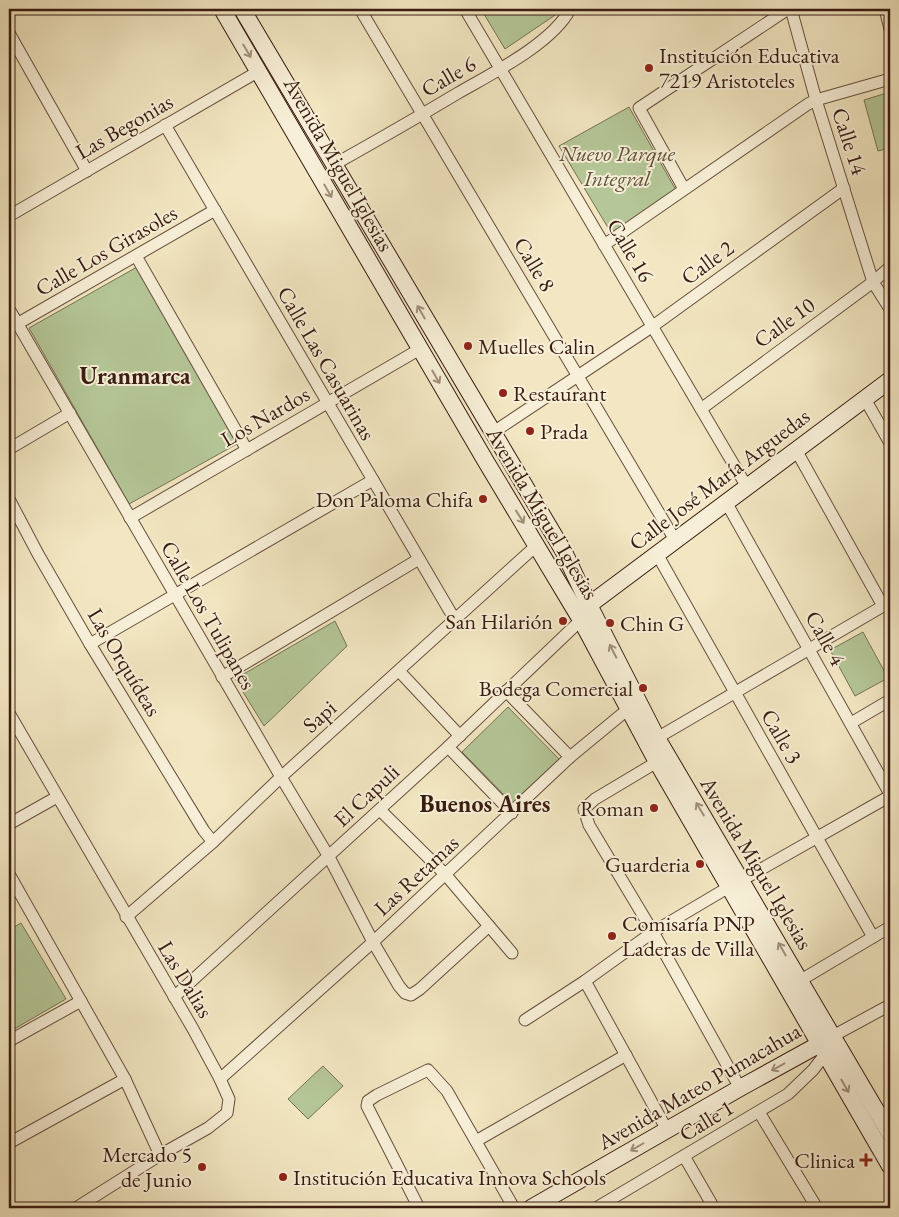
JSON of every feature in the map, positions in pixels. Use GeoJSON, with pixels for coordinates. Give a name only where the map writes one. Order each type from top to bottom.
{"type":"FeatureCollection","features":[{"type":"Feature","properties":{"kind":"main road","name":"Avenida Miguel Iglesias"},"geometry":{"type":"LineString","coordinates":[[222,9],[485,460],[633,705],[657,738],[826,1044]]}},
{"type":"Feature","properties":{"kind":"main road","name":"Avenida Miguel Iglesias"},"geometry":{"type":"LineString","coordinates":[[242,9],[564,552],[657,762],[800,980],[826,1044]]}},
{"type":"Feature","properties":{"kind":"main road","name":"Calle José María Arguedas"},"geometry":{"type":"LineString","coordinates":[[581,620],[589,605],[890,380]]}},
{"type":"Feature","properties":{"kind":"main road","name":"Avenida Mateo Pumacahua"},"geometry":{"type":"LineString","coordinates":[[531,1208],[740,1088],[826,1044]]}},
{"type":"Feature","properties":{"kind":"main road"},"geometry":{"type":"LineString","coordinates":[[826,1044],[890,1132]]}},
{"type":"Feature","properties":{"kind":"main road"},"geometry":{"type":"LineString","coordinates":[[826,1044],[890,1166]]}},
{"type":"Feature","properties":{"kind":"street","name":"Calle 8"},"geometry":{"type":"LineString","coordinates":[[360,9],[675,540]]}},
{"type":"Feature","properties":{"kind":"street","name":"Calle 16"},"geometry":{"type":"LineString","coordinates":[[465,9],[747,487]]}},
{"type":"Feature","properties":{"kind":"street","name":"Calle 6"},"geometry":{"type":"LineString","coordinates":[[335,164],[501,69],[543,40],[566,18],[570,9]]}},
{"type":"Feature","properties":{"kind":"street","name":"Calle 14"},"geometry":{"type":"LineString","coordinates":[[789,9],[873,282],[890,309]]}},
{"type":"Feature","properties":{"kind":"street"},"geometry":{"type":"LineString","coordinates":[[684,189],[639,108],[789,9]]}},
{"type":"Feature","properties":{"kind":"street"},"geometry":{"type":"LineString","coordinates":[[885,9],[890,29]]}},
{"type":"Feature","properties":{"kind":"street"},"geometry":{"type":"LineString","coordinates":[[9,32],[13,50],[87,171]]}},
{"type":"Feature","properties":{"kind":"street","name":"Las Begonias"},"geometry":{"type":"LineString","coordinates":[[9,216],[259,71]]}},
{"type":"Feature","properties":{"kind":"street"},"geometry":{"type":"LineString","coordinates":[[604,245],[816,100],[890,79]]}},
{"type":"Feature","properties":{"kind":"street","name":"Calle Las Casuarinas"},"geometry":{"type":"LineString","coordinates":[[165,126],[455,620]]}},
{"type":"Feature","properties":{"kind":"street","name":"Calle 2"},"geometry":{"type":"LineString","coordinates":[[492,433],[653,326],[844,188]]}},
{"type":"Feature","properties":{"kind":"street","name":"Calle Los Girasoles"},"geometry":{"type":"LineString","coordinates":[[18,324],[215,210]]}},
{"type":"Feature","properties":{"kind":"street"},"geometry":{"type":"LineString","coordinates":[[136,256],[247,450]]}},
{"type":"Feature","properties":{"kind":"street","name":"Calle 10"},"geometry":{"type":"LineString","coordinates":[[701,408],[873,282],[890,267]]}},
{"type":"Feature","properties":{"kind":"street","name":"Calle Los Tulipanes"},"geometry":{"type":"LineString","coordinates":[[9,309],[222,677],[329,857],[373,942],[399,986],[411,995],[420,989],[488,926]]}},
{"type":"Feature","properties":{"kind":"street","name":"Los Nardos"},"geometry":{"type":"LineString","coordinates":[[130,518],[420,349]]}},
{"type":"Feature","properties":{"kind":"street"},"geometry":{"type":"LineString","coordinates":[[865,399],[890,443]]}},
{"type":"Feature","properties":{"kind":"street"},"geometry":{"type":"LineString","coordinates":[[9,449],[70,413]]}},
{"type":"Feature","properties":{"kind":"street"},"geometry":{"type":"LineString","coordinates":[[657,738],[887,604],[796,450]]}},
{"type":"Feature","properties":{"kind":"street"},"geometry":{"type":"LineString","coordinates":[[90,644],[373,480]]}},
{"type":"Feature","properties":{"kind":"street","name":"Las Orquídeas"},"geometry":{"type":"LineString","coordinates":[[9,499],[90,644],[212,842]]}},
{"type":"Feature","properties":{"kind":"street","name":"Calle 4"},"geometry":{"type":"LineString","coordinates":[[726,502],[890,795]]}},
{"type":"Feature","properties":{"kind":"street","name":"Sapi"},"geometry":{"type":"LineString","coordinates":[[126,917],[212,842],[537,545]]}},
{"type":"Feature","properties":{"kind":"street","name":"Calle 3"},"geometry":{"type":"LineString","coordinates":[[657,554],[874,937]]}},
{"type":"Feature","properties":{"kind":"street"},"geometry":{"type":"LineString","coordinates":[[222,677],[419,559]]}},
{"type":"Feature","properties":{"kind":"street","name":"El Capuli"},"geometry":{"type":"LineString","coordinates":[[174,997],[460,736],[581,620]]}},
{"type":"Feature","properties":{"kind":"street"},"geometry":{"type":"LineString","coordinates":[[399,671],[460,736]]}},
{"type":"Feature","properties":{"kind":"street"},"geometry":{"type":"LineString","coordinates":[[506,691],[570,758]]}},
{"type":"Feature","properties":{"kind":"street"},"geometry":{"type":"LineString","coordinates":[[851,723],[890,700]]}},
{"type":"Feature","properties":{"kind":"street","name":"Las Retamas"},"geometry":{"type":"LineString","coordinates":[[220,1079],[373,942],[570,758],[633,705]]}},
{"type":"Feature","properties":{"kind":"street","name":"Las Dalias"},"geometry":{"type":"LineString","coordinates":[[9,716],[174,997],[220,1079],[229,1099],[227,1113],[208,1128],[160,1155],[76,1208]]}},
{"type":"Feature","properties":{"kind":"street"},"geometry":{"type":"LineString","coordinates":[[448,747],[512,813]]}},
{"type":"Feature","properties":{"kind":"street"},"geometry":{"type":"LineString","coordinates":[[657,762],[595,799],[584,809],[589,825],[653,932],[740,1088]]}},
{"type":"Feature","properties":{"kind":"street"},"geometry":{"type":"LineString","coordinates":[[526,1020],[585,981],[653,932],[818,839],[890,795]]}},
{"type":"Feature","properties":{"kind":"street"},"geometry":{"type":"LineString","coordinates":[[9,824],[57,797]]}},
{"type":"Feature","properties":{"kind":"street"},"geometry":{"type":"LineString","coordinates":[[380,810],[445,874],[512,953]]}},
{"type":"Feature","properties":{"kind":"street"},"geometry":{"type":"LineString","coordinates":[[9,874],[125,1079],[160,1155]]}},
{"type":"Feature","properties":{"kind":"street"},"geometry":{"type":"LineString","coordinates":[[800,980],[890,927]]}},
{"type":"Feature","properties":{"kind":"street"},"geometry":{"type":"LineString","coordinates":[[585,981],[667,1130]]}},
{"type":"Feature","properties":{"kind":"street"},"geometry":{"type":"LineString","coordinates":[[9,1041],[81,1001]]}},
{"type":"Feature","properties":{"kind":"street","name":"Avenida Mateo Pumacahua"},"geometry":{"type":"LineString","coordinates":[[826,1044],[890,1005]]}},
{"type":"Feature","properties":{"kind":"street","name":"Calle 1"},"geometry":{"type":"LineString","coordinates":[[596,1208],[788,1094],[813,1070],[826,1044]]}},
{"type":"Feature","properties":{"kind":"street"},"geometry":{"type":"LineString","coordinates":[[476,1141],[626,1055]]}},
{"type":"Feature","properties":{"kind":"street"},"geometry":{"type":"LineString","coordinates":[[418,1208],[367,1106],[368,1101],[377,1095],[428,1070],[447,1091],[514,1208]]}},
{"type":"Feature","properties":{"kind":"street"},"geometry":{"type":"LineString","coordinates":[[9,1143],[125,1079]]}},
{"type":"Feature","properties":{"kind":"street"},"geometry":{"type":"LineString","coordinates":[[759,1112],[817,1208]]}},
{"type":"Feature","properties":{"kind":"street"},"geometry":{"type":"LineString","coordinates":[[684,1156],[714,1208]]}},
{"type":"Feature","properties":{"kind":"green space"},"geometry":{"type":"Polygon","coordinates":[[[481,9],[564,9],[505,49],[481,9]]]}},
{"type":"Feature","properties":{"kind":"green space"},"geometry":{"type":"Polygon","coordinates":[[[890,92],[890,148],[878,151],[864,100],[890,92]]]}},
{"type":"Feature","properties":{"kind":"green space","name":"Nuevo Parque Integral"},"geometry":{"type":"Polygon","coordinates":[[[629,107],[677,192],[613,236],[559,146],[629,107]]]}},
{"type":"Feature","properties":{"kind":"green space"},"geometry":{"type":"Polygon","coordinates":[[[137,267],[237,444],[129,504],[29,328],[137,267]]]}},
{"type":"Feature","properties":{"kind":"green space"},"geometry":{"type":"Polygon","coordinates":[[[335,621],[347,646],[264,726],[235,679],[335,621]]]}},
{"type":"Feature","properties":{"kind":"green space"},"geometry":{"type":"Polygon","coordinates":[[[863,632],[888,678],[855,696],[830,650],[863,632]]]}},
{"type":"Feature","properties":{"kind":"green space"},"geometry":{"type":"Polygon","coordinates":[[[508,707],[559,759],[513,804],[462,752],[508,707]]]}},
{"type":"Feature","properties":{"kind":"green space"},"geometry":{"type":"Polygon","coordinates":[[[21,923],[66,999],[9,1032],[9,930],[21,923]]]}},
{"type":"Feature","properties":{"kind":"green space"},"geometry":{"type":"Polygon","coordinates":[[[323,1066],[343,1086],[308,1119],[288,1099],[323,1066]]]}},
{"type":"Feature","properties":{"kind":"place","name":"Institución Educativa 7219 Aristoteles"},"geometry":{"type":"Point","coordinates":[649,68]}},
{"type":"Feature","properties":{"kind":"place","name":"Muelles Calin"},"geometry":{"type":"Point","coordinates":[468,346]}},
{"type":"Feature","properties":{"kind":"place","name":"Restaurant"},"geometry":{"type":"Point","coordinates":[503,393]}},
{"type":"Feature","properties":{"kind":"place","name":"Prada"},"geometry":{"type":"Point","coordinates":[530,431]}},
{"type":"Feature","properties":{"kind":"place","name":"Don Paloma Chifa"},"geometry":{"type":"Point","coordinates":[483,499]}},
{"type":"Feature","properties":{"kind":"place","name":"San Hilarión"},"geometry":{"type":"Point","coordinates":[563,621]}},
{"type":"Feature","properties":{"kind":"place","name":"Chin G"},"geometry":{"type":"Point","coordinates":[610,623]}},
{"type":"Feature","properties":{"kind":"place","name":"Bodega Comercial"},"geometry":{"type":"Point","coordinates":[643,688]}},
{"type":"Feature","properties":{"kind":"place","name":"Roman"},"geometry":{"type":"Point","coordinates":[654,808]}},
{"type":"Feature","properties":{"kind":"place","name":"Guarderia"},"geometry":{"type":"Point","coordinates":[700,864]}},
{"type":"Feature","properties":{"kind":"place","name":"Comisaría PNP Laderas de Villa"},"geometry":{"type":"Point","coordinates":[612,936]}},
{"type":"Feature","properties":{"kind":"place","name":"Clinica"},"geometry":{"type":"Point","coordinates":[866,1160]}},
{"type":"Feature","properties":{"kind":"place","name":"Mercado 5 de Junio"},"geometry":{"type":"Point","coordinates":[202,1167]}},
{"type":"Feature","properties":{"kind":"place","name":"Institución Educativa Innova Schools"},"geometry":{"type":"Point","coordinates":[283,1177]}},
{"type":"Feature","properties":{"kind":"district","name":"Uranmarca"},"geometry":{"type":"Point","coordinates":[135,376]}},
{"type":"Feature","properties":{"kind":"district","name":"Buenos Aires"},"geometry":{"type":"Point","coordinates":[485,804]}}]}
